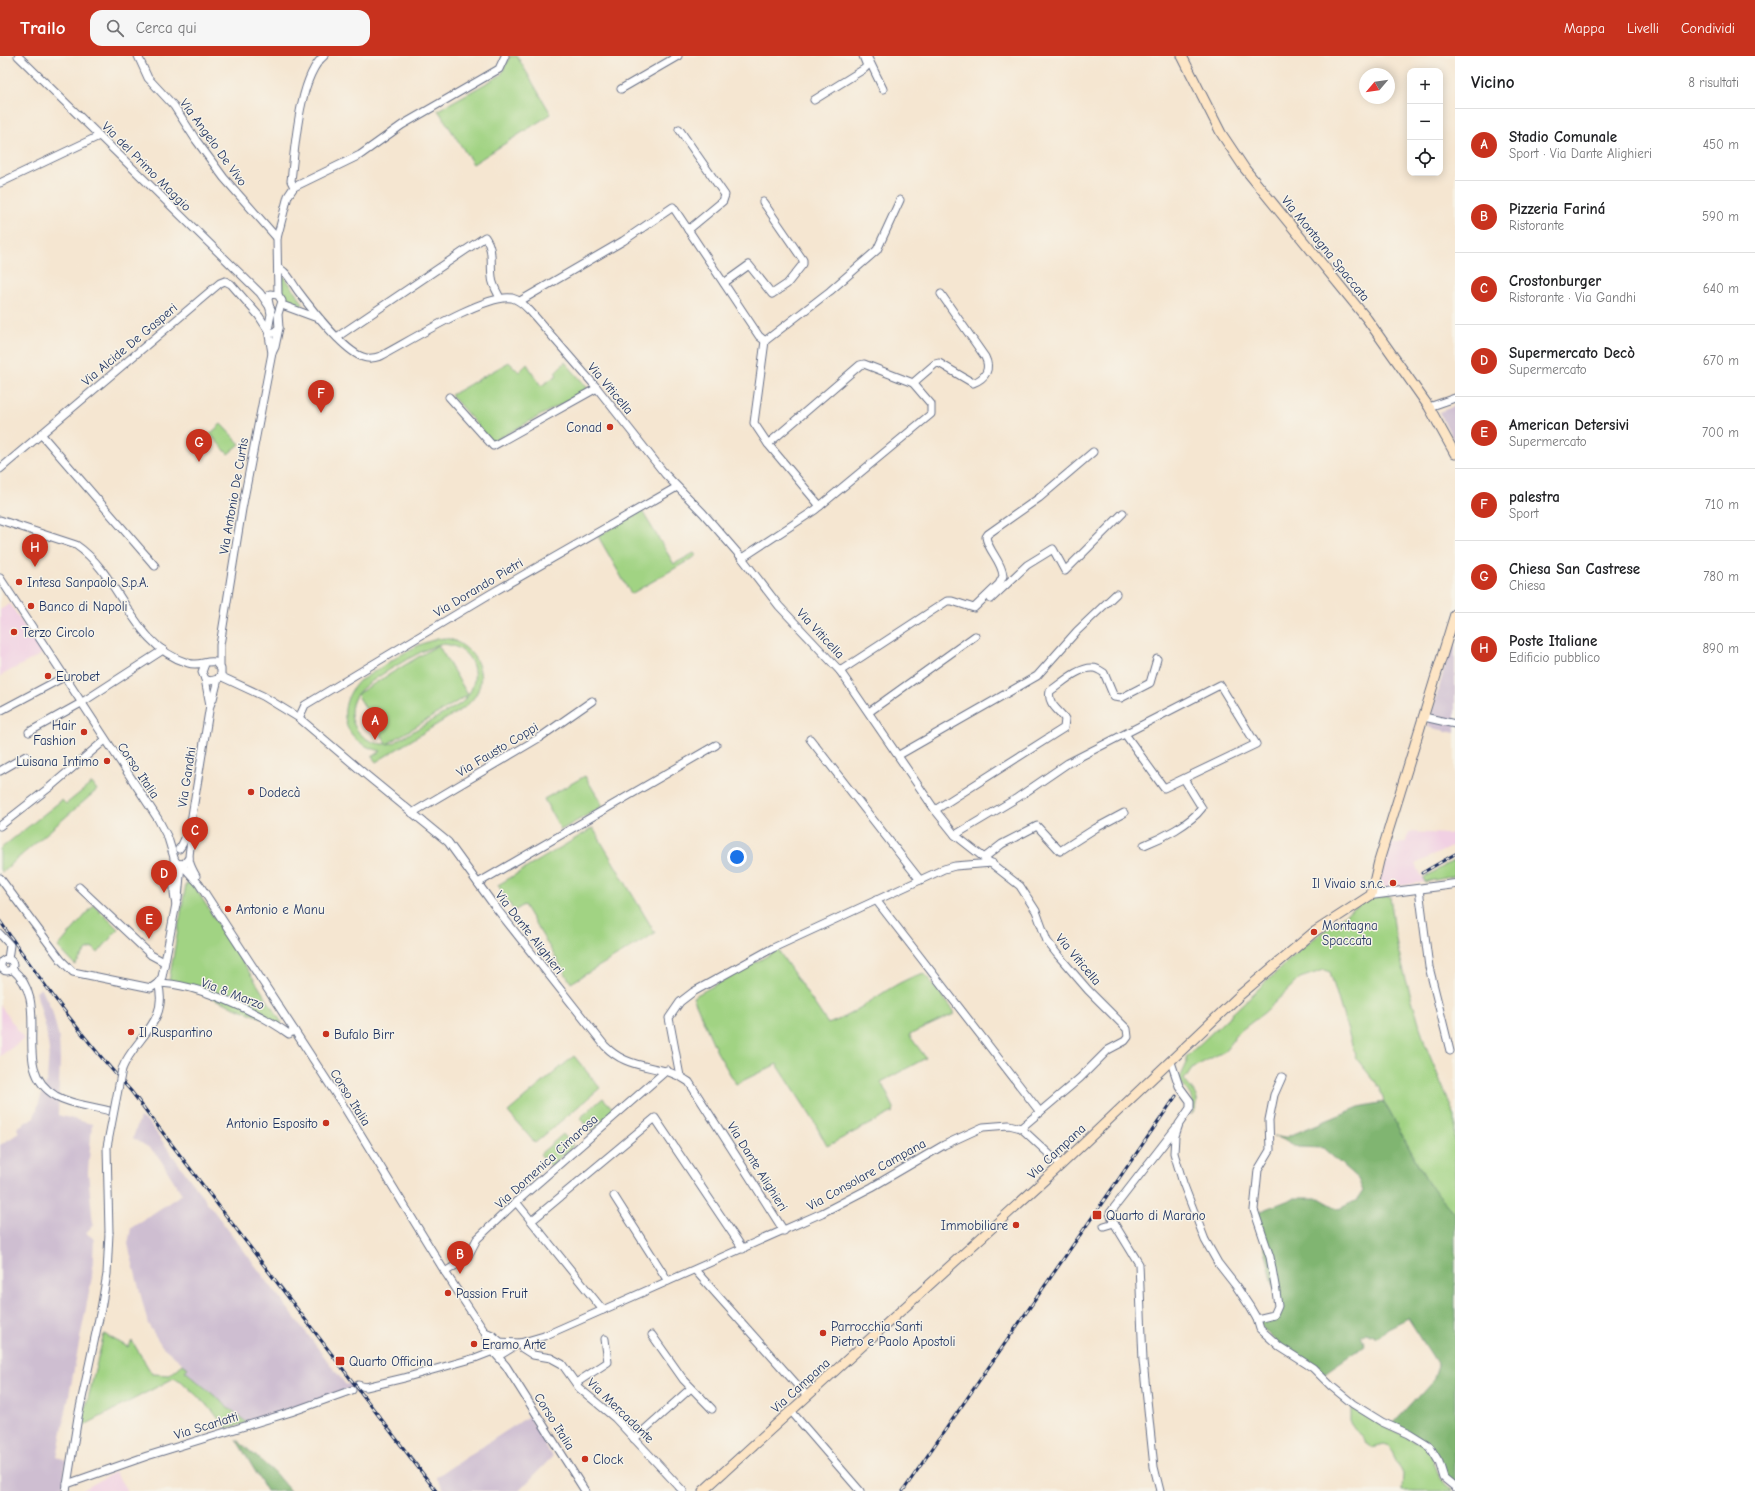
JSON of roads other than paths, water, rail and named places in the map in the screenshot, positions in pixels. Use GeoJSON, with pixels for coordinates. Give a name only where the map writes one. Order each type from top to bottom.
{"type":"FeatureCollection","features":[{"type":"Feature","properties":{"kind":"main road","name":"Via Montagna Spaccata"},"geometry":{"type":"LineString","coordinates":[[1182,56],[1221,133],[1245,169],[1367,319],[1428,407],[1455,454]]}},
{"type":"Feature","properties":{"kind":"main road"},"geometry":{"type":"LineString","coordinates":[[1371,895],[1379,861],[1455,614]]}},
{"type":"Feature","properties":{"kind":"main road","name":"Via Campana"},"geometry":{"type":"LineString","coordinates":[[703,1491],[1061,1165],[1240,995],[1314,932],[1371,895]]}},
{"type":"Feature","properties":{"kind":"street","name":"Via del Primo Maggio"},"geometry":{"type":"LineString","coordinates":[[18,56],[260,293],[271,311]]}},
{"type":"Feature","properties":{"kind":"street","name":"Via Angelo De Vivo"},"geometry":{"type":"LineString","coordinates":[[138,56],[148,78],[174,106],[196,140],[224,178],[277,238]]}},
{"type":"Feature","properties":{"kind":"street"},"geometry":{"type":"LineString","coordinates":[[294,187],[291,181],[302,100],[314,68],[317,62],[324,56]]}},
{"type":"Feature","properties":{"kind":"street"},"geometry":{"type":"LineString","coordinates":[[278,295],[279,279],[277,238],[288,196],[294,187],[360,155],[402,125],[499,69],[505,56]]}},
{"type":"Feature","properties":{"kind":"street"},"geometry":{"type":"LineString","coordinates":[[622,89],[678,56]]}},
{"type":"Feature","properties":{"kind":"street"},"geometry":{"type":"LineString","coordinates":[[814,100],[864,69],[867,66],[863,56]]}},
{"type":"Feature","properties":{"kind":"street"},"geometry":{"type":"LineString","coordinates":[[867,56],[883,89]]}},
{"type":"Feature","properties":{"kind":"street"},"geometry":{"type":"LineString","coordinates":[[679,130],[725,195],[723,201],[688,230]]}},
{"type":"Feature","properties":{"kind":"street"},"geometry":{"type":"LineString","coordinates":[[0,183],[99,136]]}},
{"type":"Feature","properties":{"kind":"street"},"geometry":{"type":"LineString","coordinates":[[765,341],[830,291],[877,250],[900,200]]}},
{"type":"Feature","properties":{"kind":"street"},"geometry":{"type":"LineString","coordinates":[[724,283],[748,265],[772,294],[787,284],[803,264],[803,260],[763,202]]}},
{"type":"Feature","properties":{"kind":"street"},"geometry":{"type":"LineString","coordinates":[[278,271],[287,274],[307,303],[337,337],[358,355],[376,358],[475,307],[500,298],[511,298],[520,301],[623,241],[673,207],[759,336],[765,341]]}},
{"type":"Feature","properties":{"kind":"street"},"geometry":{"type":"LineString","coordinates":[[337,337],[485,237],[490,244],[492,252],[492,279],[500,298]]}},
{"type":"Feature","properties":{"kind":"street","name":"Via Antonio De Curtis"},"geometry":{"type":"LineString","coordinates":[[272,353],[268,330],[271,311],[268,299],[278,271]]}},
{"type":"Feature","properties":{"kind":"street","name":"Via Alcide De Gasperi"},"geometry":{"type":"LineString","coordinates":[[0,469],[220,283],[225,281],[231,284],[259,316],[268,330]]}},
{"type":"Feature","properties":{"kind":"street"},"geometry":{"type":"LineString","coordinates":[[260,293],[278,295],[282,298],[282,305],[322,320]]}},
{"type":"Feature","properties":{"kind":"street"},"geometry":{"type":"LineString","coordinates":[[914,384],[935,364],[939,363],[973,383],[978,381],[988,371],[989,365],[985,357],[941,294]]}},
{"type":"Feature","properties":{"kind":"street","name":"Via Viticella"},"geometry":{"type":"LineString","coordinates":[[520,301],[597,388],[677,487],[703,513],[742,558],[780,606],[840,671],[899,755],[935,810],[955,835],[1020,886],[1036,911],[1047,941],[1056,954],[1129,1033],[1125,1041],[1108,1050],[1080,1078],[1020,1128]]}},
{"type":"Feature","properties":{"kind":"street"},"geometry":{"type":"LineString","coordinates":[[301,311],[307,303]]}},
{"type":"Feature","properties":{"kind":"street","name":"Via Antonio De Curtis"},"geometry":{"type":"LineString","coordinates":[[220,666],[220,645],[242,509],[272,353],[275,347],[279,328],[278,314],[282,305]]}},
{"type":"Feature","properties":{"kind":"street"},"geometry":{"type":"LineString","coordinates":[[259,316],[266,319],[271,311]]}},
{"type":"Feature","properties":{"kind":"street"},"geometry":{"type":"LineString","coordinates":[[268,330],[273,333],[279,328]]}},
{"type":"Feature","properties":{"kind":"street"},"geometry":{"type":"LineString","coordinates":[[765,341],[765,353],[754,423],[768,444],[820,506]]}},
{"type":"Feature","properties":{"kind":"street"},"geometry":{"type":"LineString","coordinates":[[742,558],[820,506],[931,414],[931,404],[914,384],[864,364],[860,365],[768,444]]}},
{"type":"Feature","properties":{"kind":"street"},"geometry":{"type":"LineString","coordinates":[[449,397],[493,446],[597,388]]}},
{"type":"Feature","properties":{"kind":"street"},"geometry":{"type":"LineString","coordinates":[[1428,407],[1455,398]]}},
{"type":"Feature","properties":{"kind":"street"},"geometry":{"type":"LineString","coordinates":[[40,434],[155,566]]}},
{"type":"Feature","properties":{"kind":"street"},"geometry":{"type":"LineString","coordinates":[[974,608],[999,584],[1003,576],[1001,565],[986,537],[1038,498],[1094,452]]}},
{"type":"Feature","properties":{"kind":"street","name":"Via Dorando Pietri"},"geometry":{"type":"LineString","coordinates":[[299,718],[305,705],[490,594],[677,487]]}},
{"type":"Feature","properties":{"kind":"street"},"geometry":{"type":"LineString","coordinates":[[840,671],[947,601],[952,601],[979,610],[1027,565],[1053,549],[1065,571],[1123,513]]}},
{"type":"Feature","properties":{"kind":"street"},"geometry":{"type":"LineString","coordinates":[[0,520],[76,545],[86,551],[107,576],[128,612],[142,630],[163,650],[179,660],[190,664],[204,677],[213,681],[219,678],[222,671],[220,666],[215,662],[190,664]]}},
{"type":"Feature","properties":{"kind":"street","name":"Corso Italia"},"geometry":{"type":"LineString","coordinates":[[0,578],[104,740],[158,819],[168,838],[176,870],[173,896],[176,904]]}},
{"type":"Feature","properties":{"kind":"street"},"geometry":{"type":"LineString","coordinates":[[899,755],[1037,676],[1077,631],[1116,594]]}},
{"type":"Feature","properties":{"kind":"street"},"geometry":{"type":"LineString","coordinates":[[869,712],[975,636]]}},
{"type":"Feature","properties":{"kind":"street","name":"Via Antonio De Curtis"},"geometry":{"type":"LineString","coordinates":[[207,663],[220,645]]}},
{"type":"Feature","properties":{"kind":"street"},"geometry":{"type":"LineString","coordinates":[[29,732],[81,703],[163,650]]}},
{"type":"Feature","properties":{"kind":"street"},"geometry":{"type":"LineString","coordinates":[[935,810],[1064,728],[1065,719],[1051,703],[1049,696],[1050,692],[1064,681],[1085,669],[1094,668],[1104,673],[1114,697],[1121,698],[1150,683],[1157,659]]}},
{"type":"Feature","properties":{"kind":"street"},"geometry":{"type":"LineString","coordinates":[[204,677],[202,669],[207,663]]}},
{"type":"Feature","properties":{"kind":"street"},"geometry":{"type":"LineString","coordinates":[[0,711],[64,677]]}},
{"type":"Feature","properties":{"kind":"street","name":"Via Gandhi"},"geometry":{"type":"LineString","coordinates":[[204,677],[210,705]]}},
{"type":"Feature","properties":{"kind":"street","name":"Via Dante Alighieri"},"geometry":{"type":"LineString","coordinates":[[219,678],[263,696],[299,718],[448,842],[497,910],[605,1046],[626,1061],[667,1070],[689,1082],[784,1231]]}},
{"type":"Feature","properties":{"kind":"street","name":"Via Gandhi"},"geometry":{"type":"LineString","coordinates":[[188,855],[191,837],[189,830],[210,705],[219,678]]}},
{"type":"Feature","properties":{"kind":"street"},"geometry":{"type":"LineString","coordinates":[[955,835],[1017,798],[1068,763],[1125,734],[1220,686],[1256,744],[1164,788],[1125,734]]}},
{"type":"Feature","properties":{"kind":"street","name":"Via Fausto Coppi"},"geometry":{"type":"LineString","coordinates":[[412,813],[539,738],[592,701]]}},
{"type":"Feature","properties":{"kind":"street"},"geometry":{"type":"LineString","coordinates":[[1424,717],[1455,724]]}},
{"type":"Feature","properties":{"kind":"street"},"geometry":{"type":"LineString","coordinates":[[810,739],[920,880]]}},
{"type":"Feature","properties":{"kind":"street","name":"Corso Italia"},"geometry":{"type":"LineString","coordinates":[[0,826],[50,787],[104,740]]}},
{"type":"Feature","properties":{"kind":"street"},"geometry":{"type":"LineString","coordinates":[[478,882],[716,745]]}},
{"type":"Feature","properties":{"kind":"street"},"geometry":{"type":"LineString","coordinates":[[0,771],[26,756]]}},
{"type":"Feature","properties":{"kind":"street"},"geometry":{"type":"LineString","coordinates":[[1144,845],[1162,838],[1195,817],[1202,808],[1184,779]]}},
{"type":"Feature","properties":{"kind":"street"},"geometry":{"type":"LineString","coordinates":[[984,858],[1002,844],[1037,826],[1060,851],[1096,828],[1124,813]]}},
{"type":"Feature","properties":{"kind":"street"},"geometry":{"type":"LineString","coordinates":[[189,830],[182,846],[175,852],[173,858],[176,863],[181,864],[196,881]]}},
{"type":"Feature","properties":{"kind":"street"},"geometry":{"type":"LineString","coordinates":[[179,849],[184,849],[188,855],[196,881]]}},
{"type":"Feature","properties":{"kind":"street"},"geometry":{"type":"LineString","coordinates":[[181,864],[186,862],[188,855]]}},
{"type":"Feature","properties":{"kind":"street"},"geometry":{"type":"LineString","coordinates":[[0,878],[61,960],[72,972],[151,988],[158,983],[162,977],[178,898],[181,864]]}},
{"type":"Feature","properties":{"kind":"street"},"geometry":{"type":"LineString","coordinates":[[680,1076],[669,1018],[680,1002],[689,995],[773,948],[920,880],[955,866],[992,864]]}},
{"type":"Feature","properties":{"kind":"street"},"geometry":{"type":"LineString","coordinates":[[179,886],[187,879],[196,881]]}},
{"type":"Feature","properties":{"kind":"street","name":"Corso Italia"},"geometry":{"type":"LineString","coordinates":[[196,881],[341,1102],[445,1272],[485,1332],[501,1362],[505,1364],[585,1491]]}},
{"type":"Feature","properties":{"kind":"street","name":"Via Campana"},"geometry":{"type":"LineString","coordinates":[[1371,895],[1455,884]]}},
{"type":"Feature","properties":{"kind":"street"},"geometry":{"type":"LineString","coordinates":[[79,887],[151,956],[164,962]]}},
{"type":"Feature","properties":{"kind":"street"},"geometry":{"type":"LineString","coordinates":[[1419,889],[1429,967],[1450,1051]]}},
{"type":"Feature","properties":{"kind":"street"},"geometry":{"type":"LineString","coordinates":[[876,900],[1040,1112]]}},
{"type":"Feature","properties":{"kind":"street"},"geometry":{"type":"LineString","coordinates":[[0,934],[10,945],[3,964]]}},
{"type":"Feature","properties":{"kind":"street"},"geometry":{"type":"LineString","coordinates":[[3,964],[13,962],[12,969]]}},
{"type":"Feature","properties":{"kind":"street"},"geometry":{"type":"LineString","coordinates":[[3,964],[8,971],[12,969]]}},
{"type":"Feature","properties":{"kind":"street"},"geometry":{"type":"LineString","coordinates":[[12,969],[22,980],[29,992],[33,1011],[32,1058],[34,1067],[40,1079],[48,1089],[63,1099],[113,1112]]}},
{"type":"Feature","properties":{"kind":"street"},"geometry":{"type":"LineString","coordinates":[[66,1488],[76,1424],[107,1274],[109,1233],[107,1147],[113,1112],[122,1069],[129,1054],[154,1025],[161,992],[158,983]]}},
{"type":"Feature","properties":{"kind":"street","name":"Via 8 Marzo"},"geometry":{"type":"LineString","coordinates":[[158,983],[170,984],[212,996],[268,1019],[289,1034],[294,1030]]}},
{"type":"Feature","properties":{"kind":"street"},"geometry":{"type":"LineString","coordinates":[[1160,1491],[1154,1467],[1143,1361],[1139,1264],[1114,1223],[1110,1213],[1190,1108],[1190,1101],[1179,1086],[1171,1062]]}},
{"type":"Feature","properties":{"kind":"street","name":"Via Domenica Cimarosa"},"geometry":{"type":"LineString","coordinates":[[445,1272],[467,1258],[477,1239],[516,1202],[667,1070]]}},
{"type":"Feature","properties":{"kind":"street"},"geometry":{"type":"LineString","coordinates":[[1257,1319],[1274,1315],[1278,1306],[1270,1257],[1254,1210],[1258,1170],[1270,1150],[1269,1120],[1274,1095],[1282,1077]]}},
{"type":"Feature","properties":{"kind":"street"},"geometry":{"type":"LineString","coordinates":[[535,1218],[655,1118],[743,1249]]}},
{"type":"Feature","properties":{"kind":"street"},"geometry":{"type":"LineString","coordinates":[[1179,1124],[1175,1136],[1174,1152],[1194,1214],[1218,1263],[1236,1286],[1257,1319],[1260,1329],[1280,1347],[1314,1368],[1331,1386],[1353,1404],[1382,1422],[1408,1434],[1430,1447],[1439,1462],[1444,1478],[1455,1487]]}},
{"type":"Feature","properties":{"kind":"street","name":"Via Consolare Campana"},"geometry":{"type":"LineString","coordinates":[[497,1352],[544,1336],[784,1231],[867,1190],[944,1145],[976,1129],[994,1125],[1009,1125],[1020,1128]]}},
{"type":"Feature","properties":{"kind":"street"},"geometry":{"type":"LineString","coordinates":[[1020,1128],[1061,1165]]}},
{"type":"Feature","properties":{"kind":"street"},"geometry":{"type":"LineString","coordinates":[[614,1196],[668,1282]]}},
{"type":"Feature","properties":{"kind":"street"},"geometry":{"type":"LineString","coordinates":[[516,1202],[603,1310]]}},
{"type":"Feature","properties":{"kind":"street"},"geometry":{"type":"LineString","coordinates":[[1104,1226],[1114,1223]]}},
{"type":"Feature","properties":{"kind":"street"},"geometry":{"type":"LineString","coordinates":[[695,1270],[807,1396]]}},
{"type":"Feature","properties":{"kind":"street","name":"Corso Italia"},"geometry":{"type":"LineString","coordinates":[[485,1332],[492,1335],[500,1342]]}},
{"type":"Feature","properties":{"kind":"street"},"geometry":{"type":"LineString","coordinates":[[652,1335],[691,1388],[712,1409]]}},
{"type":"Feature","properties":{"kind":"street"},"geometry":{"type":"LineString","coordinates":[[576,1383],[608,1362],[605,1339]]}},
{"type":"Feature","properties":{"kind":"street"},"geometry":{"type":"LineString","coordinates":[[358,1385],[366,1387],[497,1352],[505,1346],[500,1342],[495,1343],[497,1352]]}},
{"type":"Feature","properties":{"kind":"street","name":"Via Consolare Campana"},"geometry":{"type":"LineString","coordinates":[[500,1342],[520,1343]]}},
{"type":"Feature","properties":{"kind":"street","name":"Via Mercadante"},"geometry":{"type":"LineString","coordinates":[[520,1343],[522,1348],[533,1355],[551,1358],[562,1364],[576,1383],[596,1404],[615,1418],[682,1491]]}},
{"type":"Feature","properties":{"kind":"street"},"geometry":{"type":"LineString","coordinates":[[634,1439],[691,1388]]}},
{"type":"Feature","properties":{"kind":"street","name":"Via Scarlatti"},"geometry":{"type":"LineString","coordinates":[[66,1488],[146,1456],[291,1412],[352,1390]]}},
{"type":"Feature","properties":{"kind":"street"},"geometry":{"type":"LineString","coordinates":[[791,1411],[860,1491]]}},
{"type":"Feature","properties":{"kind":"railway"},"geometry":{"type":"LineString","coordinates":[[1422,873],[1455,854]]}},
{"type":"Feature","properties":{"kind":"railway"},"geometry":{"type":"LineString","coordinates":[[0,921],[62,1008],[95,1050],[131,1091],[436,1491]]}},
{"type":"Feature","properties":{"kind":"railway"},"geometry":{"type":"LineString","coordinates":[[903,1491],[1176,1096]]}},
{"type":"Feature","properties":{"kind":"place","name":"palestra"},"geometry":{"type":"Point","coordinates":[321,413]}},
{"type":"Feature","properties":{"kind":"place","name":"Conad"},"geometry":{"type":"Point","coordinates":[610,427]}},
{"type":"Feature","properties":{"kind":"place","name":"Chiesa San Castrese"},"geometry":{"type":"Point","coordinates":[199,462]}},
{"type":"Feature","properties":{"kind":"place","name":"Poste Italiane"},"geometry":{"type":"Point","coordinates":[35,567]}},
{"type":"Feature","properties":{"kind":"place","name":"Intesa Sanpaolo S.p.A."},"geometry":{"type":"Point","coordinates":[19,582]}},
{"type":"Feature","properties":{"kind":"place","name":"Banco di Napoli"},"geometry":{"type":"Point","coordinates":[31,606]}},
{"type":"Feature","properties":{"kind":"place","name":"Terzo Circolo"},"geometry":{"type":"Point","coordinates":[14,632]}},
{"type":"Feature","properties":{"kind":"place","name":"Eurobet"},"geometry":{"type":"Point","coordinates":[48,676]}},
{"type":"Feature","properties":{"kind":"place","name":"Hair Fashion"},"geometry":{"type":"Point","coordinates":[84,732]}},
{"type":"Feature","properties":{"kind":"place","name":"Stadio Comunale"},"geometry":{"type":"Point","coordinates":[375,740]}},
{"type":"Feature","properties":{"kind":"place","name":"Luisana Intimo"},"geometry":{"type":"Point","coordinates":[107,761]}},
{"type":"Feature","properties":{"kind":"place","name":"Dodecà"},"geometry":{"type":"Point","coordinates":[251,792]}},
{"type":"Feature","properties":{"kind":"place","name":"Crostonburger"},"geometry":{"type":"Point","coordinates":[195,850]}},
{"type":"Feature","properties":{"kind":"place","name":"Il Vivaio s.n.c."},"geometry":{"type":"Point","coordinates":[1393,883]}},
{"type":"Feature","properties":{"kind":"place","name":"Supermercato Decò"},"geometry":{"type":"Point","coordinates":[164,893]}},
{"type":"Feature","properties":{"kind":"place","name":"Antonio e Manu"},"geometry":{"type":"Point","coordinates":[228,909]}},
{"type":"Feature","properties":{"kind":"place","name":"Montagna Spaccata"},"geometry":{"type":"Point","coordinates":[1314,932]}},
{"type":"Feature","properties":{"kind":"place","name":"American Detersivi"},"geometry":{"type":"Point","coordinates":[149,939]}},
{"type":"Feature","properties":{"kind":"place","name":"Il Ruspantino"},"geometry":{"type":"Point","coordinates":[131,1032]}},
{"type":"Feature","properties":{"kind":"place","name":"Bufalo Birr"},"geometry":{"type":"Point","coordinates":[326,1034]}},
{"type":"Feature","properties":{"kind":"place","name":"Antonio Esposito"},"geometry":{"type":"Point","coordinates":[326,1123]}},
{"type":"Feature","properties":{"kind":"place","name":"Quarto di Marano"},"geometry":{"type":"Point","coordinates":[1097,1215]}},
{"type":"Feature","properties":{"kind":"place","name":"Immobiliare"},"geometry":{"type":"Point","coordinates":[1016,1225]}},
{"type":"Feature","properties":{"kind":"place","name":"Pizzeria Fariná"},"geometry":{"type":"Point","coordinates":[460,1274]}},
{"type":"Feature","properties":{"kind":"place","name":"Passion Fruit"},"geometry":{"type":"Point","coordinates":[448,1293]}},
{"type":"Feature","properties":{"kind":"place","name":"Parrocchia Santi Pietro e Paolo Apostoli"},"geometry":{"type":"Point","coordinates":[823,1333]}},
{"type":"Feature","properties":{"kind":"place","name":"Eramo Arte"},"geometry":{"type":"Point","coordinates":[474,1344]}},
{"type":"Feature","properties":{"kind":"place","name":"Quarto Officina"},"geometry":{"type":"Point","coordinates":[340,1361]}},
{"type":"Feature","properties":{"kind":"place","name":"Clock"},"geometry":{"type":"Point","coordinates":[585,1459]}}]}
